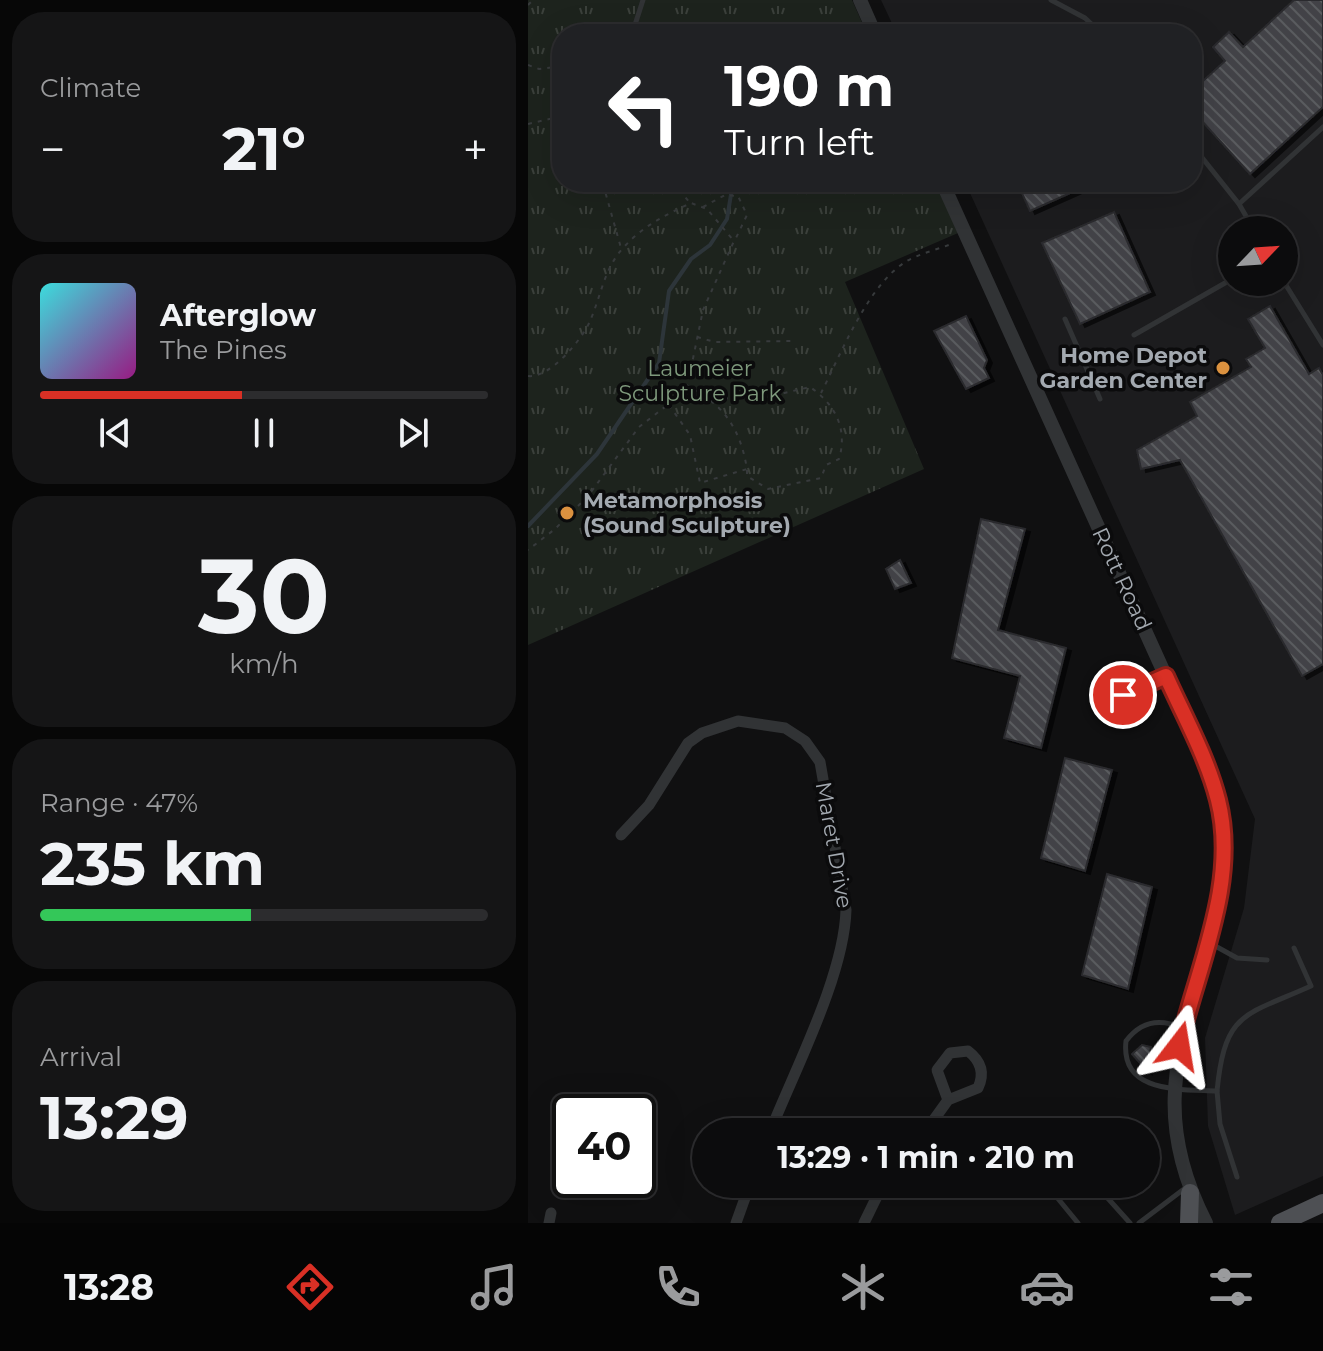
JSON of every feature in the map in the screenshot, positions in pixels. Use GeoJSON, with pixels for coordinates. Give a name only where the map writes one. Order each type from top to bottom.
{"type":"FeatureCollection","features":[{"type":"Feature","properties":{"kind":"main road"},"geometry":{"type":"LineString","coordinates":[[1189,1190],[1189,1223]]}},
{"type":"Feature","properties":{"kind":"main road"},"geometry":{"type":"LineString","coordinates":[[1280,1223],[1323,1203]]}},
{"type":"Feature","properties":{"kind":"street"},"geometry":{"type":"LineString","coordinates":[[860,0],[871,24]]}},
{"type":"Feature","properties":{"kind":"street","name":"Rott Road"},"geometry":{"type":"LineString","coordinates":[[947,192],[1207,768],[1221,817],[1222,871],[1207,942],[1183,1029],[1172,1088],[1176,1143],[1189,1190],[1206,1223]]}},
{"type":"Feature","properties":{"kind":"street","name":"Maret Drive"},"geometry":{"type":"LineString","coordinates":[[621,835],[649,805],[688,743],[716,727],[738,721],[785,728],[805,741],[820,762],[846,910],[846,929],[826,993],[776,1118]]}},
{"type":"Feature","properties":{"kind":"street"},"geometry":{"type":"LineString","coordinates":[[935,1118],[948,1100],[968,1095],[982,1081],[977,1058],[968,1051],[950,1053],[937,1070],[948,1100]]}},
{"type":"Feature","properties":{"kind":"street"},"geometry":{"type":"LineString","coordinates":[[736,1223],[745,1198]]}},
{"type":"Feature","properties":{"kind":"street"},"geometry":{"type":"LineString","coordinates":[[864,1223],[876,1198]]}},
{"type":"Feature","properties":{"kind":"lane"},"geometry":{"type":"LineString","coordinates":[[635,24],[643,0]]}},
{"type":"Feature","properties":{"kind":"lane"},"geometry":{"type":"LineString","coordinates":[[1051,0],[1091,24]]}},
{"type":"Feature","properties":{"kind":"lane"},"geometry":{"type":"LineString","coordinates":[[1239,204],[1323,127]]}},
{"type":"Feature","properties":{"kind":"lane"},"geometry":{"type":"LineString","coordinates":[[1202,158],[1246,216]]}},
{"type":"Feature","properties":{"kind":"lane"},"geometry":{"type":"LineString","coordinates":[[1134,335],[1218,287]]}},
{"type":"Feature","properties":{"kind":"lane"},"geometry":{"type":"LineString","coordinates":[[1293,296],[1323,345]]}},
{"type":"Feature","properties":{"kind":"lane"},"geometry":{"type":"LineString","coordinates":[[1065,319],[1100,399]]}},
{"type":"Feature","properties":{"kind":"lane"},"geometry":{"type":"LineString","coordinates":[[1102,704],[1166,676]]}},
{"type":"Feature","properties":{"kind":"lane"},"geometry":{"type":"LineString","coordinates":[[1207,942],[1237,958],[1267,960]]}},
{"type":"Feature","properties":{"kind":"lane"},"geometry":{"type":"LineString","coordinates":[[1237,1177],[1220,1124],[1217,1091],[1223,1047],[1235,1024],[1311,986],[1294,948]]}},
{"type":"Feature","properties":{"kind":"lane"},"geometry":{"type":"LineString","coordinates":[[1183,1029],[1168,1022],[1145,1024],[1126,1041],[1125,1058],[1134,1074],[1154,1086],[1217,1091]]}},
{"type":"Feature","properties":{"kind":"lane"},"geometry":{"type":"LineString","coordinates":[[1139,1223],[1189,1190]]}},
{"type":"Feature","properties":{"kind":"lane"},"geometry":{"type":"LineString","coordinates":[[1057,1198],[1078,1223]]}},
{"type":"Feature","properties":{"kind":"lane"},"geometry":{"type":"LineString","coordinates":[[1108,1198],[1130,1223]]}},
{"type":"Feature","properties":{"kind":"path"},"geometry":{"type":"LineString","coordinates":[[528,5],[533,0]]}},
{"type":"Feature","properties":{"kind":"path"},"geometry":{"type":"LineString","coordinates":[[528,65],[539,69],[552,67]]}},
{"type":"Feature","properties":{"kind":"path"},"geometry":{"type":"LineString","coordinates":[[528,124],[552,118]]}},
{"type":"Feature","properties":{"kind":"path"},"geometry":{"type":"LineString","coordinates":[[606,192],[622,249]]}},
{"type":"Feature","properties":{"kind":"path"},"geometry":{"type":"LineString","coordinates":[[682,192],[727,231],[734,241]]}},
{"type":"Feature","properties":{"kind":"path"},"geometry":{"type":"LineString","coordinates":[[528,550],[577,507],[639,427],[668,404],[689,378],[703,310],[734,241],[743,230],[747,215],[738,196],[725,195],[702,208]]}},
{"type":"Feature","properties":{"kind":"path"},"geometry":{"type":"LineString","coordinates":[[528,376],[538,377],[555,366],[590,323],[599,289],[622,249],[655,219],[691,203]]}},
{"type":"Feature","properties":{"kind":"path"},"geometry":{"type":"LineString","coordinates":[[821,394],[861,314],[887,278],[906,261],[967,237]]}},
{"type":"Feature","properties":{"kind":"path"},"geometry":{"type":"LineString","coordinates":[[696,337],[715,342],[796,341]]}},
{"type":"Feature","properties":{"kind":"path"},"geometry":{"type":"LineString","coordinates":[[685,385],[714,399],[767,397],[810,387],[821,394],[836,412],[843,435],[839,459],[826,465],[821,478],[768,489],[747,476],[737,432],[714,399]]}},
{"type":"Feature","properties":{"kind":"path"},"geometry":{"type":"LineString","coordinates":[[668,404],[690,435],[700,483],[747,469]]}},
{"type":"Feature","properties":{"kind":"shaded area"},"geometry":{"type":"Polygon","coordinates":[[[881,0],[1323,0],[1323,1176],[1235,1215],[1208,1126],[1205,1038],[1244,908],[1255,819],[970,192],[1202,192],[1202,24],[892,24],[881,0]]]}},
{"type":"Feature","properties":{"kind":"green space","name":"Laumeier Sculpture Park"},"geometry":{"type":"Polygon","coordinates":[[[528,0],[852,0],[863,24],[552,24],[552,192],[940,192],[958,233],[845,282],[924,469],[528,645],[528,0]]]}},
{"type":"Feature","properties":{"kind":"building"},"geometry":{"type":"Polygon","coordinates":[[[1294,0],[1323,0],[1323,107],[1250,174],[1202,121],[1202,82],[1225,61],[1213,47],[1229,32],[1243,47],[1294,0]]]}},
{"type":"Feature","properties":{"kind":"building"},"geometry":{"type":"Polygon","coordinates":[[[1021,192],[1073,192],[1030,211],[1021,192]]]}},
{"type":"Feature","properties":{"kind":"building"},"geometry":{"type":"Polygon","coordinates":[[[1114,212],[1150,292],[1080,324],[1042,243],[1114,212]]]}},
{"type":"Feature","properties":{"kind":"building"},"geometry":{"type":"Polygon","coordinates":[[[1270,306],[1309,374],[1319,368],[1323,375],[1323,664],[1302,676],[1180,460],[1141,469],[1137,450],[1197,416],[1190,402],[1251,367],[1246,359],[1265,348],[1248,319],[1270,306]]]}},
{"type":"Feature","properties":{"kind":"building"},"geometry":{"type":"Polygon","coordinates":[[[966,316],[987,360],[984,368],[989,378],[966,389],[934,331],[966,316]]]}},
{"type":"Feature","properties":{"kind":"building"},"geometry":{"type":"Polygon","coordinates":[[[981,519],[1025,529],[998,630],[1066,648],[1041,748],[1004,738],[1020,676],[952,658],[981,519]]]}},
{"type":"Feature","properties":{"kind":"building"},"geometry":{"type":"Polygon","coordinates":[[[900,560],[911,583],[895,589],[886,569],[900,560]]]}},
{"type":"Feature","properties":{"kind":"building"},"geometry":{"type":"Polygon","coordinates":[[[1065,758],[1112,770],[1085,871],[1041,858],[1065,758]]]}},
{"type":"Feature","properties":{"kind":"building"},"geometry":{"type":"Polygon","coordinates":[[[1107,874],[1152,887],[1128,989],[1082,975],[1107,874]]]}},
{"type":"Feature","properties":{"kind":"building"},"geometry":{"type":"Polygon","coordinates":[[[1142,1045],[1151,1047],[1147,1071],[1132,1054],[1142,1045]]]}},
{"type":"Feature","properties":{"kind":"waterway"},"geometry":{"type":"LineString","coordinates":[[528,526],[597,454],[659,363],[669,291],[691,259],[710,245],[727,219],[731,192]]}},
{"type":"Feature","properties":{"kind":"place","name":"Home Depot Garden Center"},"geometry":{"type":"Point","coordinates":[1223,368]}},
{"type":"Feature","properties":{"kind":"place","name":"Metamorphosis (Sound Sculpture)"},"geometry":{"type":"Point","coordinates":[567,513]}},
{"type":"Feature","properties":{"kind":"route"},"geometry":{"type":"LineString","coordinates":[[1123,695],[1166,676],[1207,768],[1219,803],[1224,853],[1217,904],[1179,1046]]}}]}
